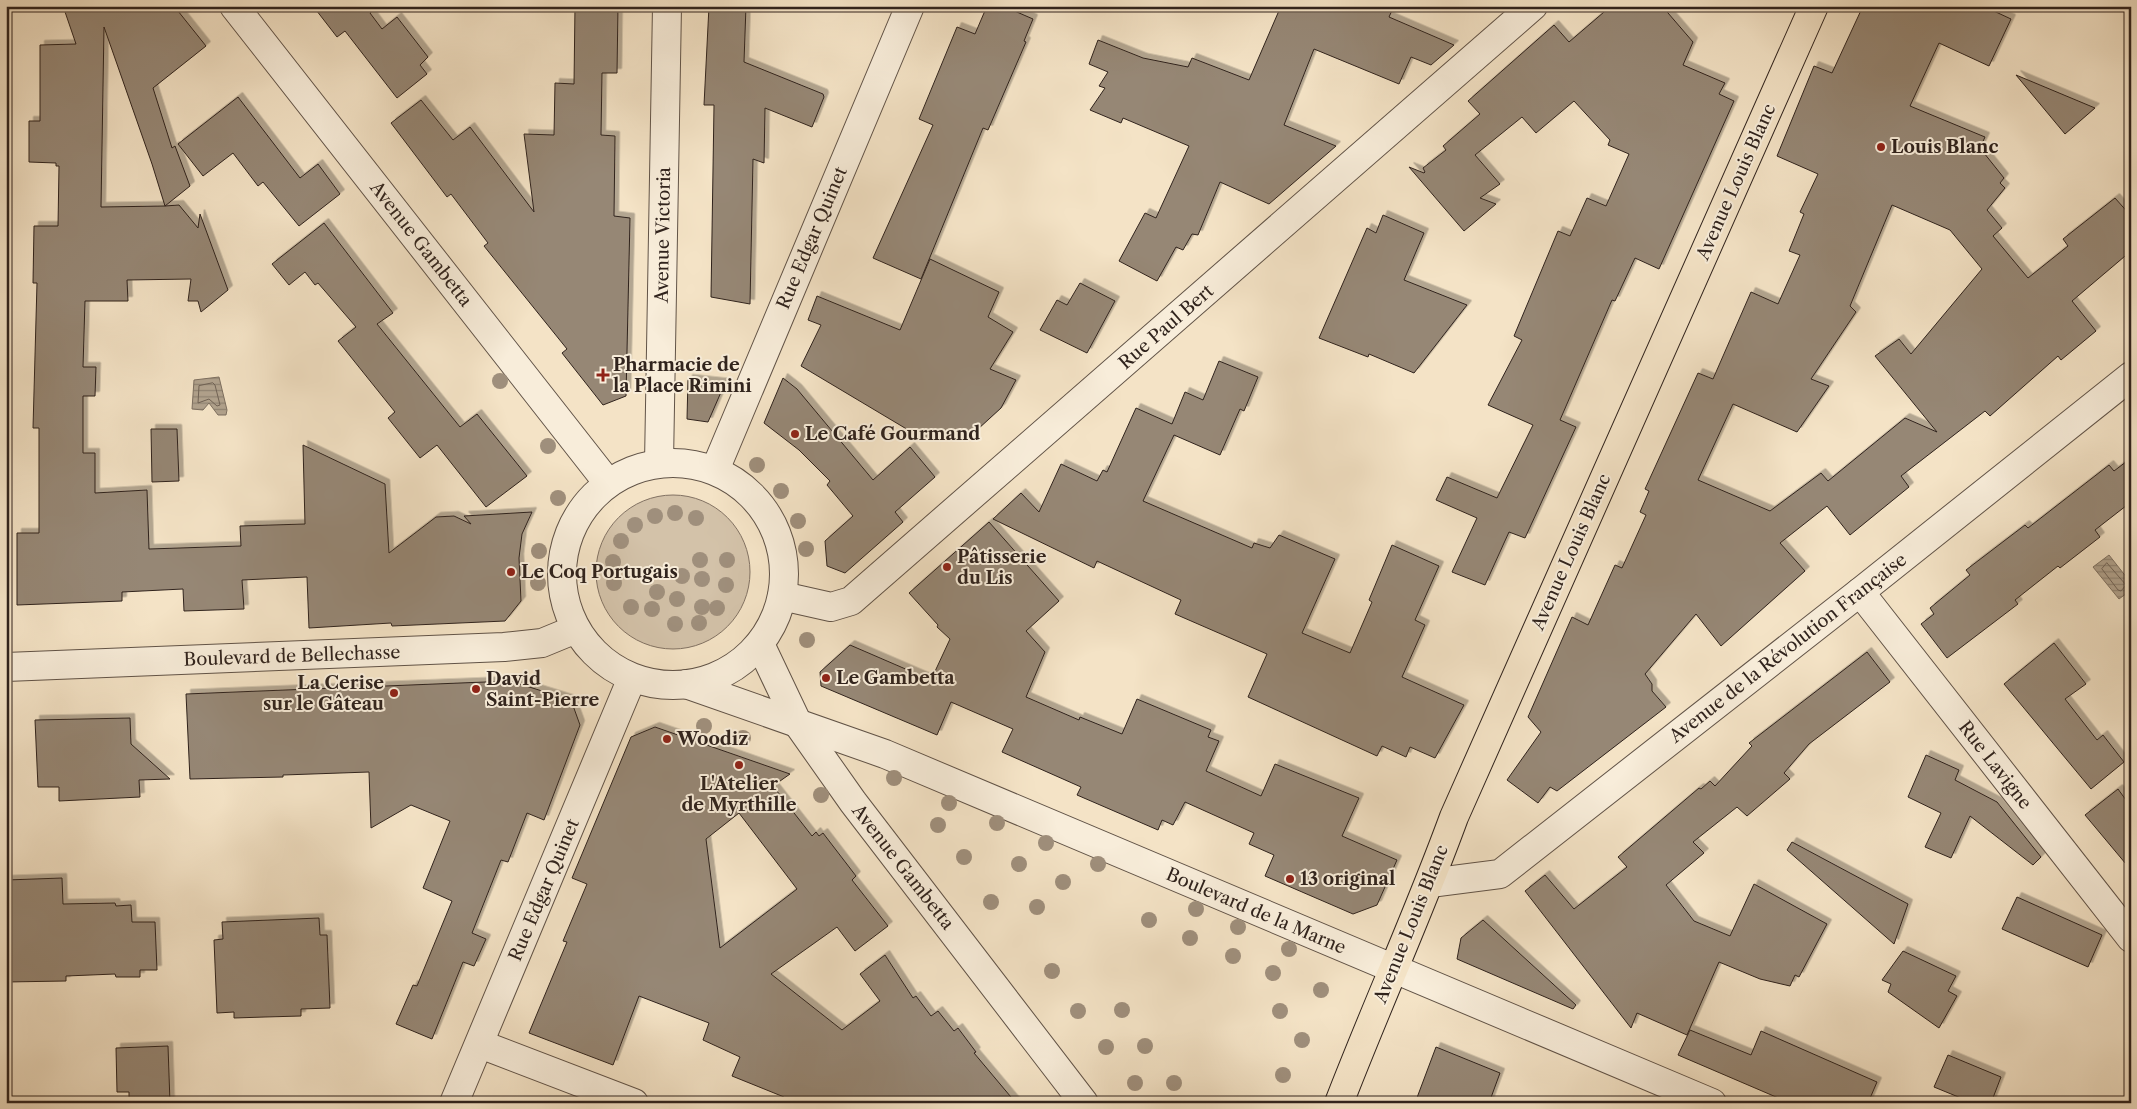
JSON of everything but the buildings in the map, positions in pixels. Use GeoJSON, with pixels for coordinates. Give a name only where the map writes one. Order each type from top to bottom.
{"type":"FeatureCollection","features":[{"type":"Feature","properties":{"kind":"main road","name":"Avenue Louis Blanc"},"geometry":{"type":"LineString","coordinates":[[1339,1103],[1392,969],[1430,883],[1454,817],[1814,6]]}},
{"type":"Feature","properties":{"kind":"street","name":"Avenue Gambetta"},"geometry":{"type":"LineString","coordinates":[[234,6],[608,483]]}},
{"type":"Feature","properties":{"kind":"street","name":"Avenue Victoria"},"geometry":{"type":"LineString","coordinates":[[660,463],[668,6]]}},
{"type":"Feature","properties":{"kind":"street","name":"Rue Edgar Quinet"},"geometry":{"type":"LineString","coordinates":[[715,470],[910,6]]}},
{"type":"Feature","properties":{"kind":"street","name":"Rue Paul Bert"},"geometry":{"type":"LineString","coordinates":[[782,596],[831,607],[851,601],[1533,6]]}},
{"type":"Feature","properties":{"kind":"street","name":"Avenue de la Révolution Française"},"geometry":{"type":"LineString","coordinates":[[1430,883],[1500,874],[1860,592],[2131,376]]}},
{"type":"Feature","properties":{"kind":"street"},"geometry":{"type":"LineString","coordinates":[[686,684],[719,675],[740,663],[760,644],[770,629],[782,596],[784,565],[774,528],[763,508],[742,486],[715,470],[660,463],[608,483],[588,501],[573,524],[564,550],[561,577],[565,604],[576,630],[600,658],[632,678],[686,684],[798,724]]}},
{"type":"Feature","properties":{"kind":"street","name":"Rue Lavigne"},"geometry":{"type":"LineString","coordinates":[[1860,592],[2131,938]]}},
{"type":"Feature","properties":{"kind":"street","name":"Boulevard de Bellechasse"},"geometry":{"type":"LineString","coordinates":[[6,667],[504,647],[542,643],[576,630]]}},
{"type":"Feature","properties":{"kind":"street","name":"Avenue Gambetta"},"geometry":{"type":"LineString","coordinates":[[760,644],[798,724],[853,802],[1084,1103]]}},
{"type":"Feature","properties":{"kind":"street","name":"Rue Edgar Quinet"},"geometry":{"type":"LineString","coordinates":[[454,1103],[632,678]]}},
{"type":"Feature","properties":{"kind":"street","name":"Boulevard de la Marne"},"geometry":{"type":"LineString","coordinates":[[798,724],[885,754],[1709,1102]]}},
{"type":"Feature","properties":{"kind":"street"},"geometry":{"type":"LineString","coordinates":[[480,1044],[634,1103]]}},
{"type":"Feature","properties":{"kind":"shaded area"},"geometry":{"type":"Polygon","coordinates":[[[673,495],[702,501],[716,508],[727,518],[737,529],[744,543],[750,572],[744,601],[737,615],[727,626],[716,636],[702,643],[673,649],[644,643],[630,636],[619,626],[609,615],[602,601],[596,572],[602,543],[609,529],[619,518],[630,508],[644,501],[673,495]]]}},
{"type":"Feature","properties":{"kind":"water"},"geometry":{"type":"Polygon","coordinates":[[[219,377],[227,410],[226,415],[218,415],[209,403],[203,410],[192,409],[194,380],[219,377]]]}},
{"type":"Feature","properties":{"kind":"water"},"geometry":{"type":"Polygon","coordinates":[[[2109,555],[2131,583],[2131,590],[2119,599],[2093,567],[2109,555]]]}},
{"type":"Feature","properties":{"kind":"place","name":"Louis Blanc"},"geometry":{"type":"Point","coordinates":[1881,147]}},
{"type":"Feature","properties":{"kind":"place","name":"Pharmacie de la Place Rimini"},"geometry":{"type":"Point","coordinates":[603,375]}},
{"type":"Feature","properties":{"kind":"place","name":"Le Café Gourmand"},"geometry":{"type":"Point","coordinates":[795,434]}},
{"type":"Feature","properties":{"kind":"place","name":"Pâtisserie du Lis"},"geometry":{"type":"Point","coordinates":[947,567]}},
{"type":"Feature","properties":{"kind":"place","name":"Le Coq Portugais"},"geometry":{"type":"Point","coordinates":[511,572]}},
{"type":"Feature","properties":{"kind":"place","name":"Le Gambetta"},"geometry":{"type":"Point","coordinates":[826,678]}},
{"type":"Feature","properties":{"kind":"place","name":"David Saint-Pierre"},"geometry":{"type":"Point","coordinates":[476,689]}},
{"type":"Feature","properties":{"kind":"place","name":"La Cerise sur le Gâteau"},"geometry":{"type":"Point","coordinates":[394,693]}},
{"type":"Feature","properties":{"kind":"place","name":"Woodiz"},"geometry":{"type":"Point","coordinates":[667,739]}},
{"type":"Feature","properties":{"kind":"place","name":"L'Atelier de Myrthille"},"geometry":{"type":"Point","coordinates":[739,765]}},
{"type":"Feature","properties":{"kind":"place","name":"13 original"},"geometry":{"type":"Point","coordinates":[1290,879]}}]}
